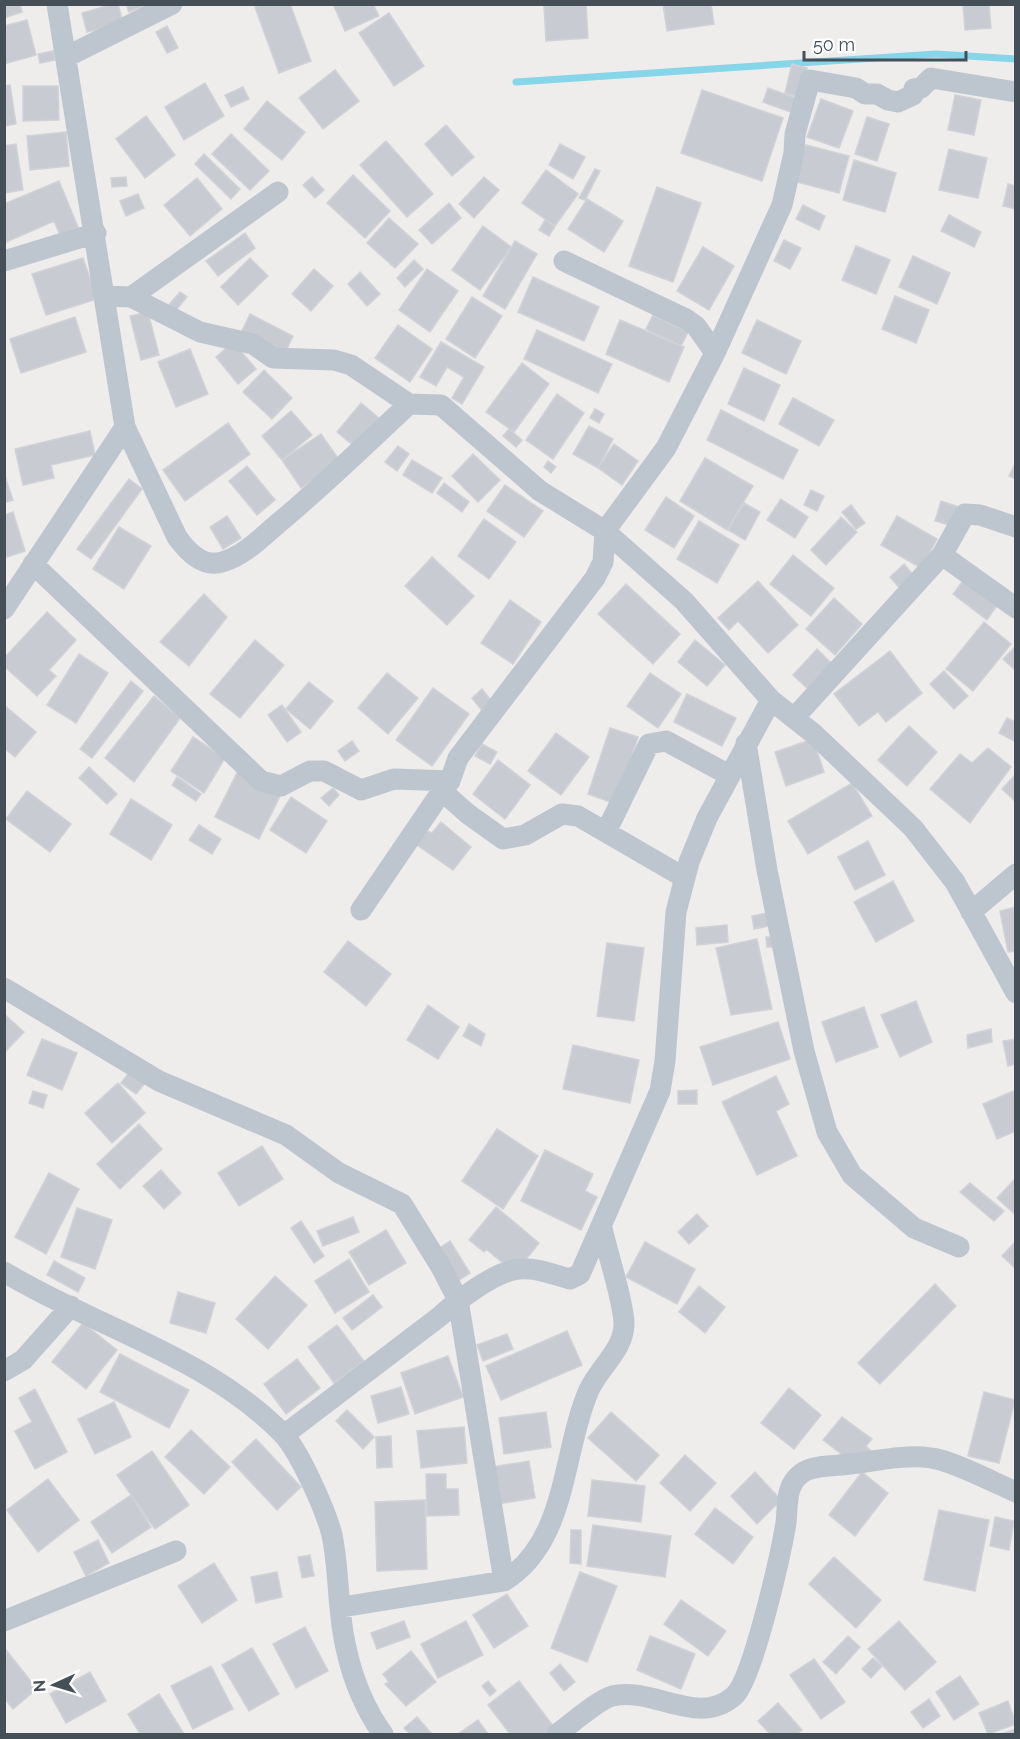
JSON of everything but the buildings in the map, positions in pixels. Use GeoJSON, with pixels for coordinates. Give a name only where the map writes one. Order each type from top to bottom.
{"type":"FeatureCollection","features":[{"type":"Feature","properties":{"kind":"street"},"geometry":{"type":"LineString","coordinates":[[57,4],[96,233],[125,427],[177,537],[189,553],[202,561],[221,563],[246,550],[321,488],[409,404]]}},
{"type":"Feature","properties":{"kind":"street"},"geometry":{"type":"LineString","coordinates":[[66,57],[172,4]]}},
{"type":"Feature","properties":{"kind":"street"},"geometry":{"type":"LineString","coordinates":[[361,910],[446,786],[458,758],[595,578],[603,562],[605,531],[666,448],[715,352],[782,205],[794,153],[795,134],[810,80],[856,88],[865,94],[877,94],[898,102],[913,95],[915,88],[921,88],[931,78],[1016,92]]}},
{"type":"Feature","properties":{"kind":"street"},"geometry":{"type":"LineString","coordinates":[[131,297],[278,192]]}},
{"type":"Feature","properties":{"kind":"street"},"geometry":{"type":"LineString","coordinates":[[4,261],[96,233]]}},
{"type":"Feature","properties":{"kind":"street"},"geometry":{"type":"LineString","coordinates":[[564,261],[686,319],[696,326],[715,352]]}},
{"type":"Feature","properties":{"kind":"street"},"geometry":{"type":"LineString","coordinates":[[105,296],[131,297],[200,332],[253,344],[273,358],[334,360],[351,365],[409,404],[441,405],[540,491],[605,531],[684,601],[771,700],[794,717],[913,828],[955,882],[1016,993]]}},
{"type":"Feature","properties":{"kind":"street"},"geometry":{"type":"LineString","coordinates":[[4,609],[125,427]]}},
{"type":"Feature","properties":{"kind":"street"},"geometry":{"type":"LineString","coordinates":[[794,717],[942,555],[965,514],[980,515],[1016,527]]}},
{"type":"Feature","properties":{"kind":"street"},"geometry":{"type":"LineString","coordinates":[[942,555],[1016,608]]}},
{"type":"Feature","properties":{"kind":"street"},"geometry":{"type":"LineString","coordinates":[[33,564],[261,781],[281,786],[310,771],[324,771],[361,790],[394,779],[446,786],[468,814],[503,839],[525,835],[562,814],[578,816],[685,878]]}},
{"type":"Feature","properties":{"kind":"street"},"geometry":{"type":"LineString","coordinates":[[284,1434],[439,1317],[458,1300],[509,1271],[521,1269],[570,1279],[577,1277],[602,1228],[660,1091],[665,1061],[676,912],[685,878],[707,818],[771,700]]}},
{"type":"Feature","properties":{"kind":"street"},"geometry":{"type":"LineString","coordinates":[[606,832],[649,744],[666,741],[729,775]]}},
{"type":"Feature","properties":{"kind":"street"},"geometry":{"type":"LineString","coordinates":[[746,743],[767,870],[804,1051],[827,1132],[852,1175],[914,1228],[959,1247]]}},
{"type":"Feature","properties":{"kind":"street"},"geometry":{"type":"LineString","coordinates":[[971,912],[1016,874]]}},
{"type":"Feature","properties":{"kind":"street"},"geometry":{"type":"LineString","coordinates":[[4,988],[159,1081],[286,1135],[339,1173],[402,1204],[441,1267],[458,1300],[504,1581]]}},
{"type":"Feature","properties":{"kind":"street"},"geometry":{"type":"LineString","coordinates":[[342,1607],[504,1581],[520,1571],[533,1556],[553,1518],[582,1408],[590,1387],[621,1341],[624,1322],[602,1228]]}},
{"type":"Feature","properties":{"kind":"street"},"geometry":{"type":"LineString","coordinates":[[4,1272],[215,1380],[284,1434],[316,1492],[328,1522],[337,1557],[346,1651],[361,1692],[383,1734]]}},
{"type":"Feature","properties":{"kind":"street"},"geometry":{"type":"LineString","coordinates":[[4,1371],[23,1360],[71,1306]]}},
{"type":"Feature","properties":{"kind":"street"},"geometry":{"type":"LineString","coordinates":[[556,1734],[611,1696],[630,1695],[705,1709],[719,1706],[736,1695],[755,1651],[786,1524],[789,1493],[793,1481],[804,1471],[888,1459],[932,1458],[1016,1491]]}},
{"type":"Feature","properties":{"kind":"street"},"geometry":{"type":"LineString","coordinates":[[4,1621],[176,1551]]}},
{"type":"Feature","properties":{"kind":"waterway"},"geometry":{"type":"LineString","coordinates":[[516,82],[936,54],[1016,59]]}}]}
